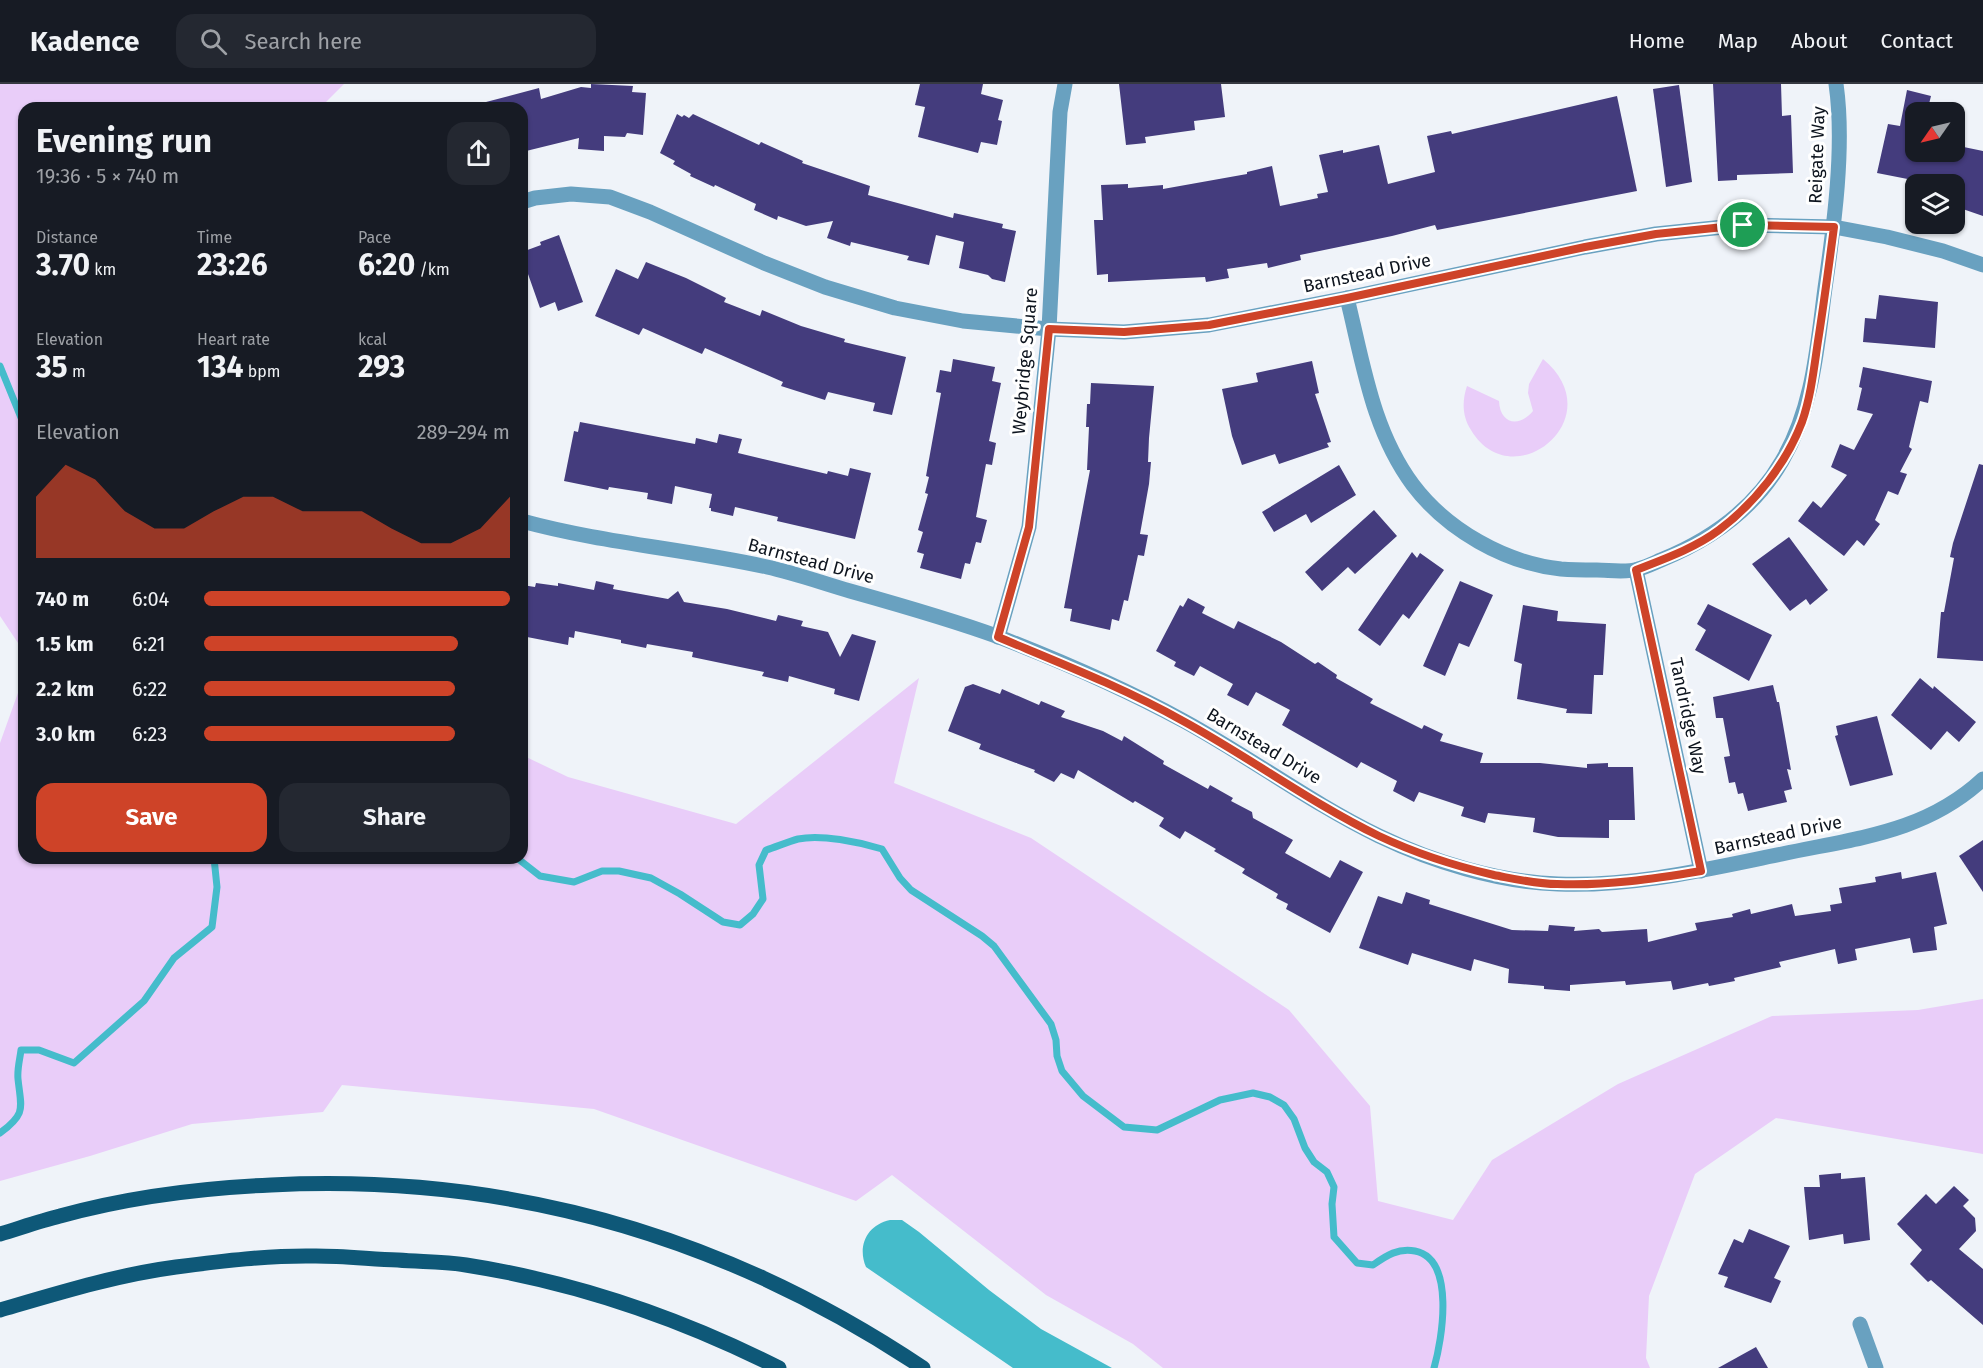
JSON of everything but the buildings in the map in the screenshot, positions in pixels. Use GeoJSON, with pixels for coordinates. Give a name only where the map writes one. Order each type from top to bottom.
{"type":"FeatureCollection","features":[{"type":"Feature","properties":{"kind":"main road"},"geometry":{"type":"LineString","coordinates":[[0,1234],[113,1204],[182,1192],[234,1187],[345,1183],[459,1190],[564,1209],[636,1228],[709,1254],[778,1284],[923,1368]]}},
{"type":"Feature","properties":{"kind":"main road"},"geometry":{"type":"LineString","coordinates":[[0,1310],[77,1286],[174,1267],[236,1260],[315,1256],[463,1264],[536,1278],[658,1314],[725,1341],[778,1368]]}},
{"type":"Feature","properties":{"kind":"street","name":"Weybridge Square"},"geometry":{"type":"LineString","coordinates":[[998,637],[1029,527],[1049,329],[1060,112],[1065,84]]}},
{"type":"Feature","properties":{"kind":"street","name":"Reigate Way"},"geometry":{"type":"LineString","coordinates":[[1636,570],[1682,551],[1718,531],[1743,511],[1782,462],[1802,422],[1811,386],[1834,227],[1838,141],[1836,84]]}},
{"type":"Feature","properties":{"kind":"street","name":"Barnstead Drive"},"geometry":{"type":"LineString","coordinates":[[528,200],[571,194],[610,197],[825,287],[895,309],[963,321],[1049,329],[1124,332],[1209,325],[1585,247],[1656,234],[1743,225],[1834,227],[1943,251],[1983,265]]}},
{"type":"Feature","properties":{"kind":"street"},"geometry":{"type":"LineString","coordinates":[[1347,298],[1374,411],[1391,450],[1414,486],[1441,516],[1471,537],[1512,557],[1560,569],[1636,570]]}},
{"type":"Feature","properties":{"kind":"street","name":"Barnstead Drive"},"geometry":{"type":"LineString","coordinates":[[528,523],[562,532],[769,567],[998,637],[1106,683],[1183,721],[1378,835],[1424,855],[1472,870],[1514,879],[1555,884],[1631,882],[1701,871],[1900,829],[1943,810],[1983,779]]}},
{"type":"Feature","properties":{"kind":"street","name":"Tandridge Way"},"geometry":{"type":"LineString","coordinates":[[1636,570],[1701,871]]}},
{"type":"Feature","properties":{"kind":"street"},"geometry":{"type":"LineString","coordinates":[[1860,1324],[1876,1368]]}},
{"type":"Feature","properties":{"kind":"shaded area"},"geometry":{"type":"Polygon","coordinates":[[[0,84],[344,84],[326,102],[18,102],[18,643],[0,616],[0,84]]]}},
{"type":"Feature","properties":{"kind":"shaded area"},"geometry":{"type":"Polygon","coordinates":[[[1543,359],[1562,382],[1567,405],[1562,426],[1549,443],[1531,453],[1510,456],[1489,449],[1471,430],[1464,414],[1464,397],[1467,386],[1499,401],[1500,409],[1507,419],[1522,420],[1533,411],[1528,393],[1529,384],[1543,359]]]}},
{"type":"Feature","properties":{"kind":"shaded area"},"geometry":{"type":"Polygon","coordinates":[[[919,678],[894,783],[1031,838],[1289,1010],[1370,1106],[1378,1201],[1453,1220],[1492,1160],[1618,1084],[1772,1016],[1918,1010],[1983,999],[1983,1154],[1776,1118],[1695,1174],[1649,1296],[1646,1358],[1650,1368],[1163,1368],[1133,1344],[1046,1295],[892,1175],[856,1201],[594,1109],[342,1085],[323,1112],[192,1124],[0,1181],[0,743],[18,693],[18,864],[528,864],[528,758],[568,777],[736,824],[919,678]]]}},
{"type":"Feature","properties":{"kind":"water"},"geometry":{"type":"Polygon","coordinates":[[[890,1220],[902,1220],[919,1232],[989,1290],[1041,1329],[1112,1368],[1013,1368],[866,1267],[863,1252],[866,1237],[875,1226],[890,1220]]]}},
{"type":"Feature","properties":{"kind":"waterway"},"geometry":{"type":"LineString","coordinates":[[0,366],[18,410]]}},
{"type":"Feature","properties":{"kind":"waterway"},"geometry":{"type":"LineString","coordinates":[[525,864],[540,876],[574,882],[602,871],[619,871],[651,878],[723,922],[740,925],[753,914],[763,899],[759,865],[766,850],[798,839],[818,837],[851,841],[882,849],[900,878],[911,890],[994,946],[1051,1024],[1062,1071],[1083,1096],[1124,1127],[1157,1130],[1220,1100],[1253,1093],[1270,1097],[1284,1105],[1294,1119],[1305,1148],[1314,1162],[1327,1172],[1334,1187],[1332,1204],[1334,1237],[1357,1263],[1373,1265],[1393,1253],[1409,1250],[1428,1257],[1436,1269],[1443,1302],[1440,1339],[1434,1368]]}},
{"type":"Feature","properties":{"kind":"waterway"},"geometry":{"type":"LineString","coordinates":[[0,1133],[15,1120],[20,1109],[18,1068],[21,1050],[39,1050],[74,1063],[144,1001],[174,958],[212,927],[217,887],[215,864]]}},
{"type":"Feature","properties":{"kind":"route"},"geometry":{"type":"LineString","coordinates":[[1743,225],[1834,227],[1811,386],[1802,422],[1782,462],[1743,511],[1718,531],[1682,551],[1636,570],[1701,871],[1640,881],[1555,884],[1514,879],[1472,870],[1424,855],[1378,835],[1183,721],[1106,683],[998,637],[1029,527],[1049,329],[1124,332],[1209,325],[1585,247],[1656,234],[1743,225]]}}]}
